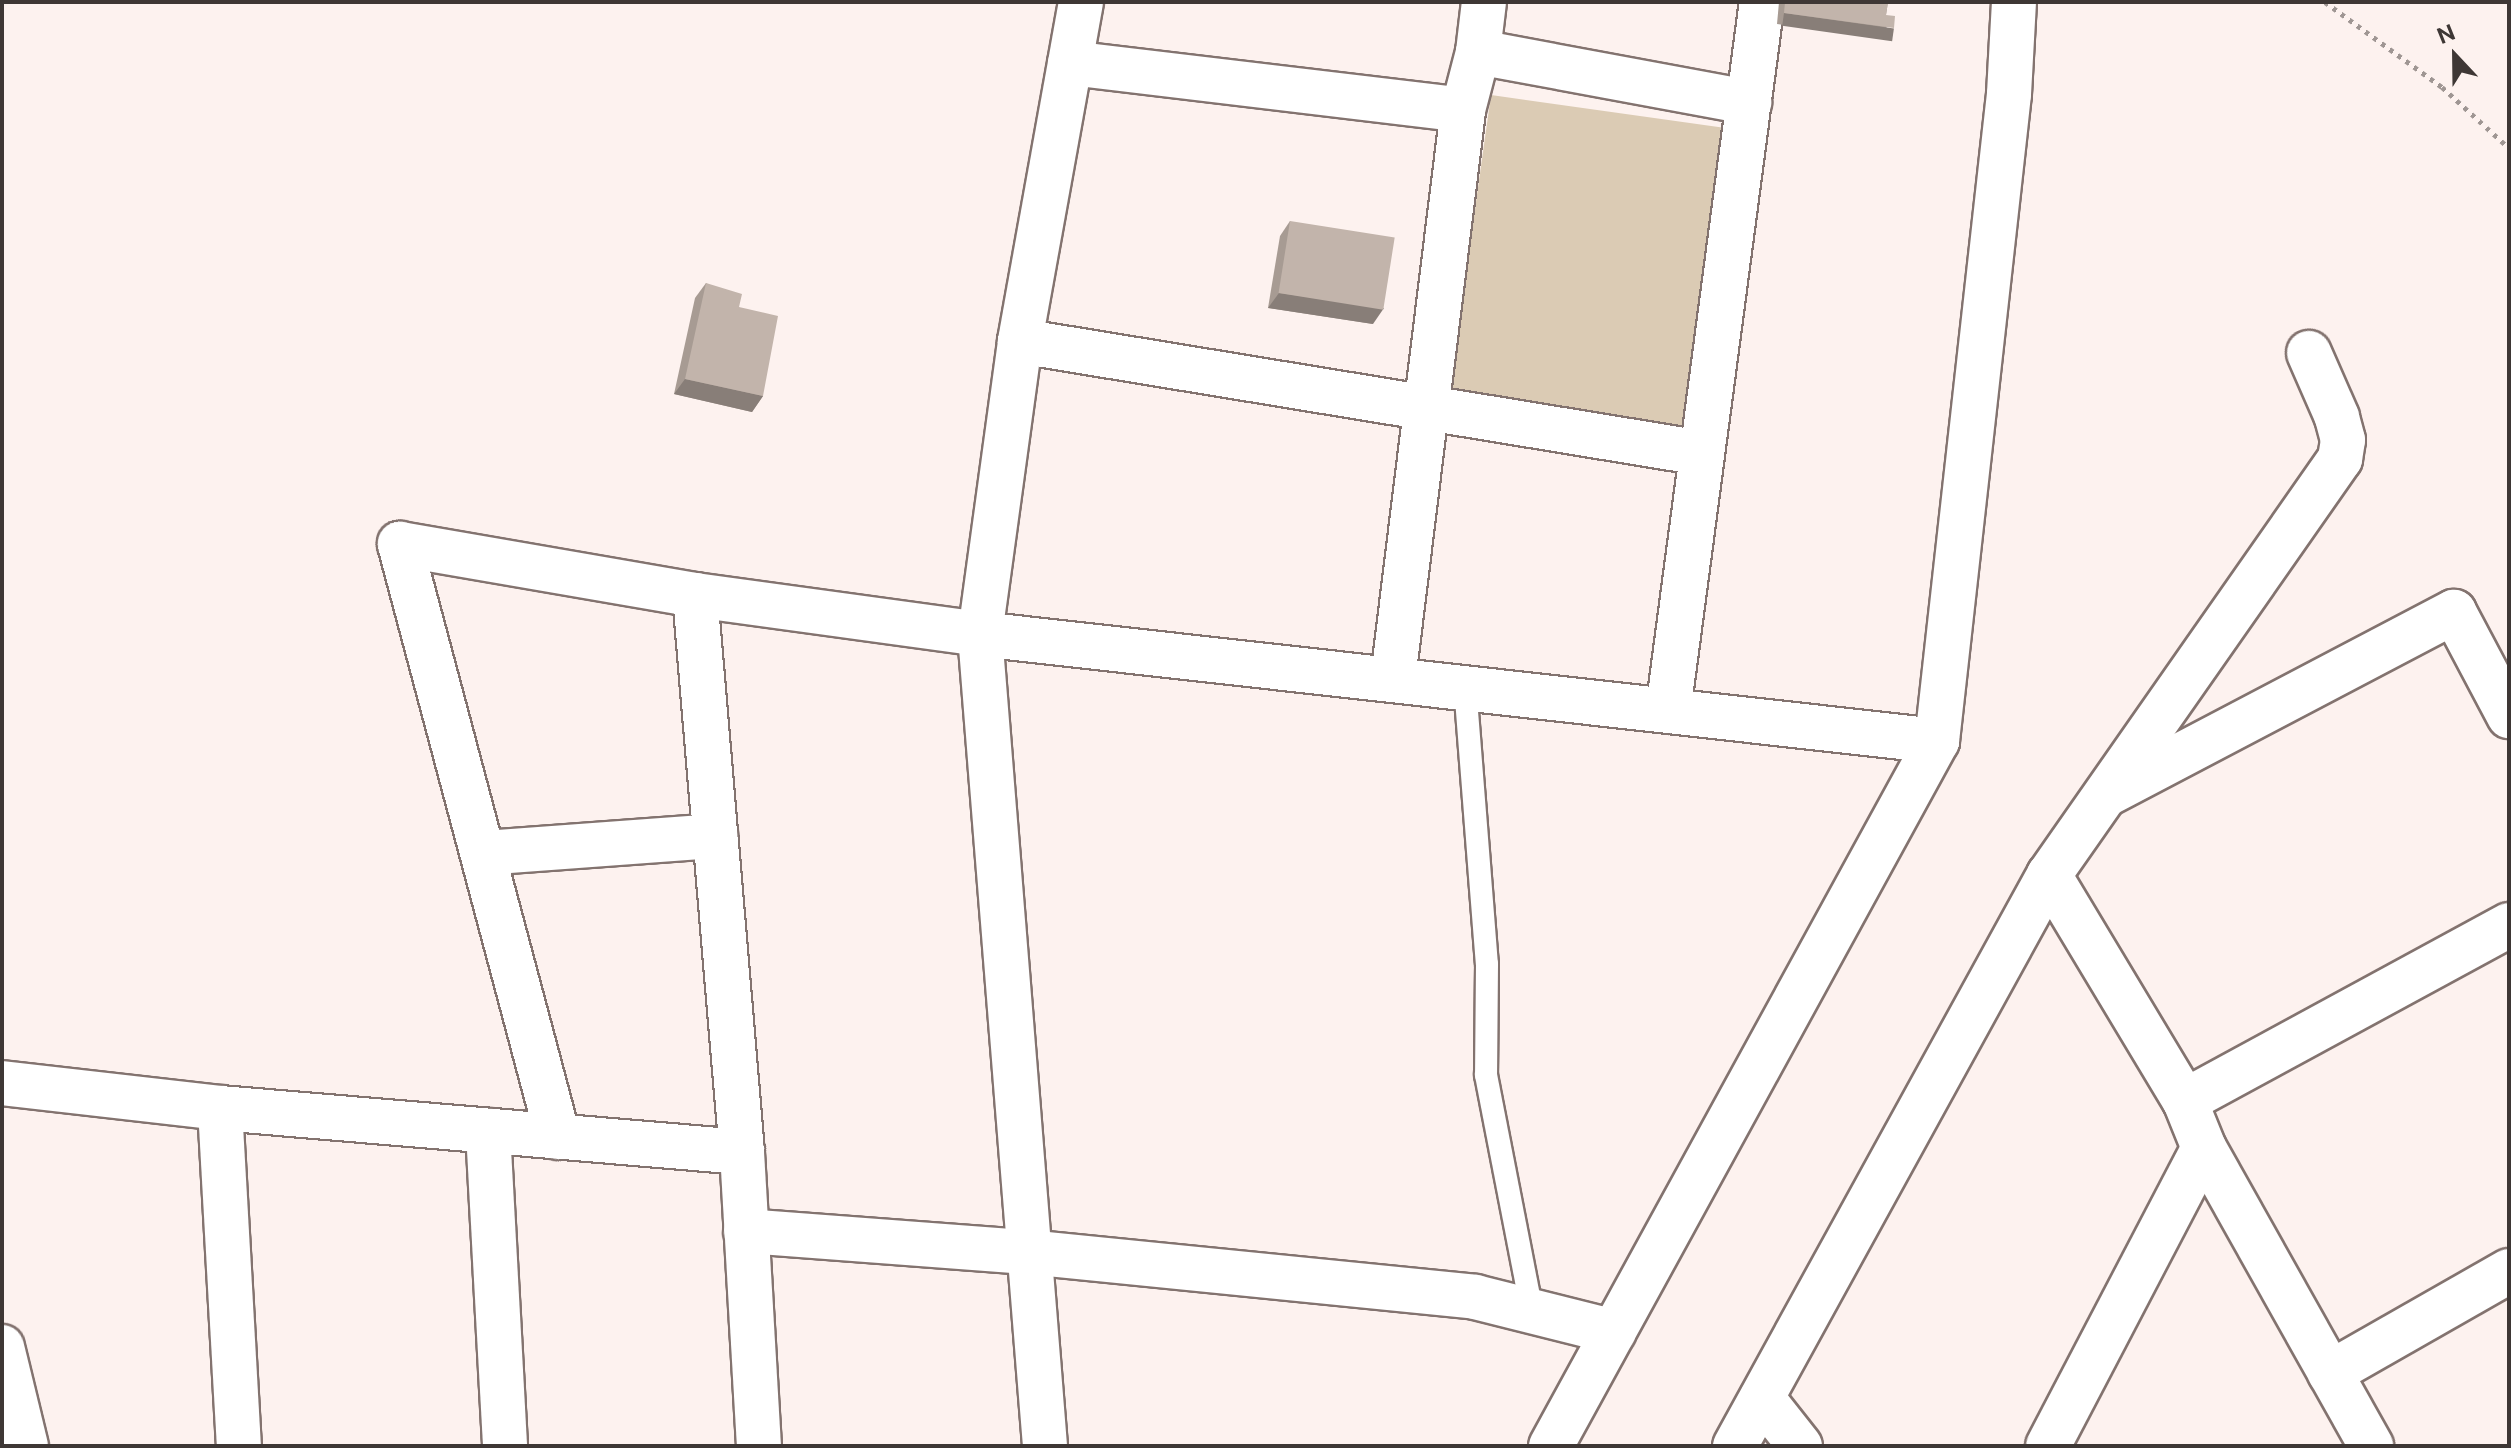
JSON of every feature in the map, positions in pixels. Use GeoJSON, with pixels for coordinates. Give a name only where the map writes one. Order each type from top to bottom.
{"type":"FeatureCollection","features":[{"type":"Feature","properties":{"kind":"street"},"geometry":{"type":"LineString","coordinates":[[1045,1446],[980,634],[1020,341],[1081,2]]}},
{"type":"Feature","properties":{"kind":"street"},"geometry":{"type":"LineString","coordinates":[[1393,678],[1423,409],[1463,110],[1478,52],[1484,2]]}},
{"type":"Feature","properties":{"kind":"street"},"geometry":{"type":"LineString","coordinates":[[1668,711],[1762,2]]}},
{"type":"Feature","properties":{"kind":"street"},"geometry":{"type":"LineString","coordinates":[[1551,1446],[1937,741],[2009,94],[2014,2]]}},
{"type":"Feature","properties":{"kind":"street"},"geometry":{"type":"LineString","coordinates":[[1478,52],[1749,102]]}},
{"type":"Feature","properties":{"kind":"street"},"geometry":{"type":"LineString","coordinates":[[1070,63],[1463,110]]}},
{"type":"Feature","properties":{"kind":"street"},"geometry":{"type":"LineString","coordinates":[[1020,341],[1702,453]]}},
{"type":"Feature","properties":{"kind":"street"},"geometry":{"type":"LineString","coordinates":[[1735,1446],[2049,875],[2340,459],[2343,440],[2337,417],[2309,353]]}},
{"type":"Feature","properties":{"kind":"street"},"geometry":{"type":"LineString","coordinates":[[558,1137],[400,544],[695,595],[980,634],[1937,741]]}},
{"type":"Feature","properties":{"kind":"street"},"geometry":{"type":"LineString","coordinates":[[695,595],[742,1152],[759,1446]]}},
{"type":"Feature","properties":{"kind":"street"},"geometry":{"type":"LineString","coordinates":[[2102,797],[2454,612],[2509,716]]}},
{"type":"Feature","properties":{"kind":"street"},"geometry":{"type":"LineString","coordinates":[[483,853],[715,836]]}},
{"type":"Feature","properties":{"kind":"street"},"geometry":{"type":"LineString","coordinates":[[2049,875],[2185,1101],[2204,1148],[2371,1446]]}},
{"type":"Feature","properties":{"kind":"street"},"geometry":{"type":"LineString","coordinates":[[2185,1101],[2509,925]]}},
{"type":"Feature","properties":{"kind":"street"},"geometry":{"type":"LineString","coordinates":[[2,1083],[220,1108],[742,1152]]}},
{"type":"Feature","properties":{"kind":"street"},"geometry":{"type":"LineString","coordinates":[[220,1108],[239,1446]]}},
{"type":"Feature","properties":{"kind":"street"},"geometry":{"type":"LineString","coordinates":[[488,1131],[505,1446]]}},
{"type":"Feature","properties":{"kind":"street"},"geometry":{"type":"LineString","coordinates":[[2048,1446],[2204,1148]]}},
{"type":"Feature","properties":{"kind":"street"},"geometry":{"type":"LineString","coordinates":[[746,1231],[1028,1252],[1475,1297],[1614,1332]]}},
{"type":"Feature","properties":{"kind":"street"},"geometry":{"type":"LineString","coordinates":[[2330,1373],[2509,1271]]}},
{"type":"Feature","properties":{"kind":"street"},"geometry":{"type":"LineString","coordinates":[[4,1358],[26,1446]]}},
{"type":"Feature","properties":{"kind":"street"},"geometry":{"type":"LineString","coordinates":[[1762,1398],[1800,1446]]}},
{"type":"Feature","properties":{"kind":"lane"},"geometry":{"type":"LineString","coordinates":[[1465,686],[1487,964],[1486,1075],[1532,1312]]}},
{"type":"Feature","properties":{"kind":"path"},"geometry":{"type":"LineString","coordinates":[[2325,2],[2442,87],[2509,148]]}},
{"type":"Feature","properties":{"kind":"shaded area"},"geometry":{"type":"Polygon","coordinates":[[[1491,95],[1724,128],[1681,432],[1448,399],[1491,95]]]}},
{"type":"Feature","properties":{"kind":"building"},"geometry":{"type":"Polygon","coordinates":[[[1785,2],[1888,2],[1886,15],[1895,16],[1894,28],[1784,13],[1785,2]]]}},
{"type":"Feature","properties":{"kind":"building"},"geometry":{"type":"Polygon","coordinates":[[[1290,221],[1395,238],[1383,310],[1279,293],[1290,221]]]}},
{"type":"Feature","properties":{"kind":"building"},"geometry":{"type":"Polygon","coordinates":[[[706,283],[742,294],[739,307],[778,316],[763,396],[685,379],[706,283]]]}}]}
